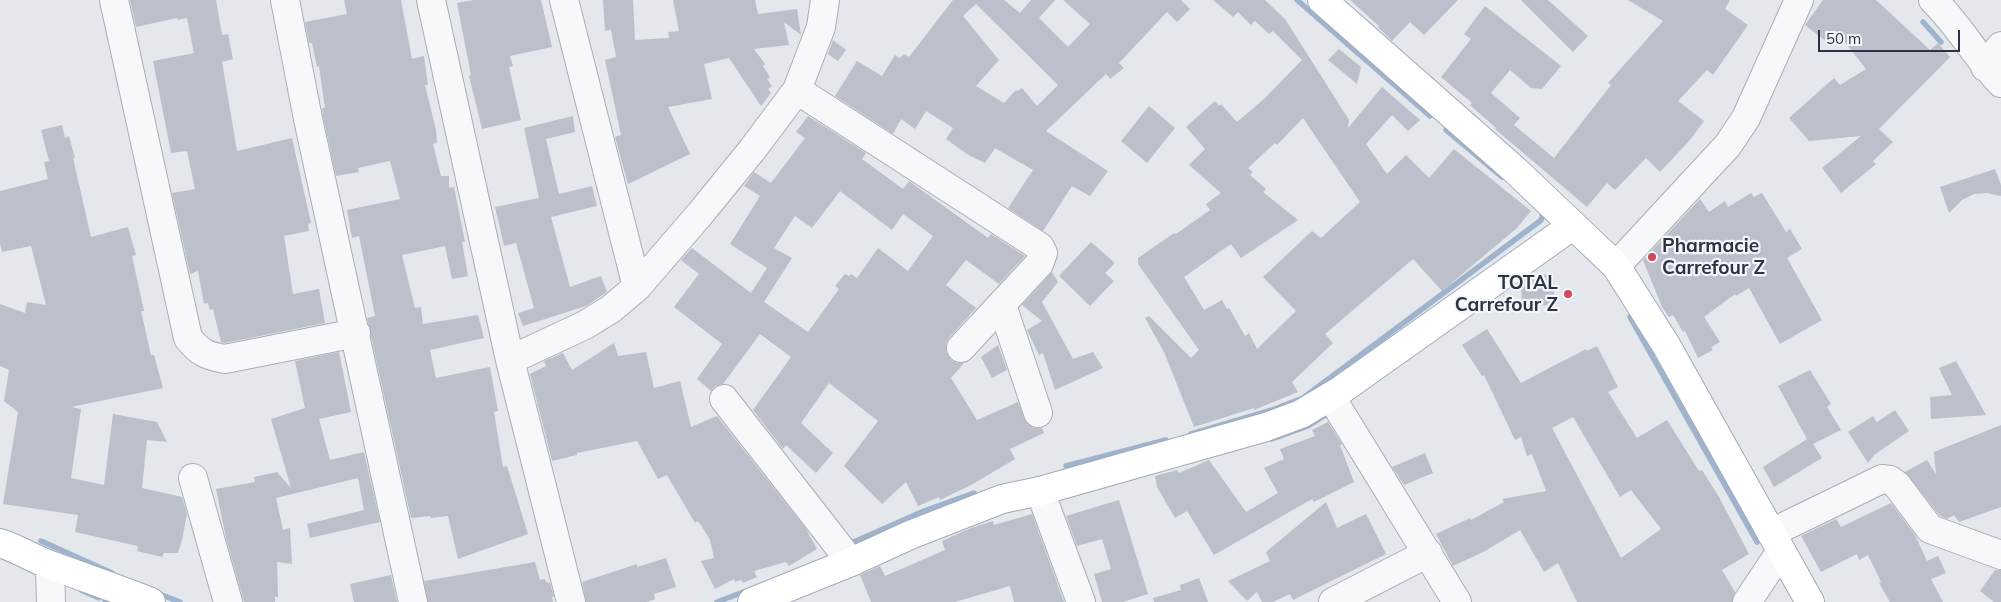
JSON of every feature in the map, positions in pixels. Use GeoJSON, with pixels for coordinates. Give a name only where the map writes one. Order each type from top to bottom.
{"type":"FeatureCollection","features":[{"type":"Feature","properties":{"kind":"main road"},"geometry":{"type":"LineString","coordinates":[[1322,0],[1516,171],[1616,266],[1666,346],[1810,602]]}},
{"type":"Feature","properties":{"kind":"main road"},"geometry":{"type":"LineString","coordinates":[[752,602],[851,562],[910,534],[1002,500],[1266,427],[1301,414],[1331,397],[1572,226]]}},
{"type":"Feature","properties":{"kind":"main road"},"geometry":{"type":"LineString","coordinates":[[0,543],[17,549],[50,566],[151,602]]}},
{"type":"Feature","properties":{"kind":"street"},"geometry":{"type":"LineString","coordinates":[[114,0],[188,338],[198,351],[209,357],[225,359],[356,333]]}},
{"type":"Feature","properties":{"kind":"street"},"geometry":{"type":"LineString","coordinates":[[285,0],[308,119],[413,602]]}},
{"type":"Feature","properties":{"kind":"street"},"geometry":{"type":"LineString","coordinates":[[431,0],[510,360],[570,602]]}},
{"type":"Feature","properties":{"kind":"street"},"geometry":{"type":"LineString","coordinates":[[564,0],[637,287]]}},
{"type":"Feature","properties":{"kind":"street"},"geometry":{"type":"LineString","coordinates":[[510,360],[585,325],[611,309],[637,287],[712,200],[796,90],[821,27],[825,0]]}},
{"type":"Feature","properties":{"kind":"street"},"geometry":{"type":"LineString","coordinates":[[1616,266],[1728,145],[1746,118],[1799,0]]}},
{"type":"Feature","properties":{"kind":"street"},"geometry":{"type":"LineString","coordinates":[[1933,0],[1996,66]]}},
{"type":"Feature","properties":{"kind":"street"},"geometry":{"type":"LineString","coordinates":[[796,90],[1040,247],[1043,253],[1039,264],[962,348]]}},
{"type":"Feature","properties":{"kind":"street"},"geometry":{"type":"LineString","coordinates":[[1002,304],[1038,413]]}},
{"type":"Feature","properties":{"kind":"street"},"geometry":{"type":"LineString","coordinates":[[1331,397],[1458,602]]}},
{"type":"Feature","properties":{"kind":"street"},"geometry":{"type":"LineString","coordinates":[[724,399],[851,562]]}},
{"type":"Feature","properties":{"kind":"street"},"geometry":{"type":"LineString","coordinates":[[193,478],[228,602]]}},
{"type":"Feature","properties":{"kind":"street"},"geometry":{"type":"LineString","coordinates":[[1747,602],[1776,542],[1882,479],[1890,480],[1897,485],[1930,529],[2001,555]]}},
{"type":"Feature","properties":{"kind":"street"},"geometry":{"type":"LineString","coordinates":[[1040,491],[1081,602]]}},
{"type":"Feature","properties":{"kind":"street"},"geometry":{"type":"LineString","coordinates":[[1333,602],[1428,554]]}},
{"type":"Feature","properties":{"kind":"street"},"geometry":{"type":"LineString","coordinates":[[50,566],[52,602]]}},
{"type":"Feature","properties":{"kind":"building"},"geometry":{"type":"Polygon","coordinates":[[[130,0],[216,0],[222,35],[228,34],[233,59],[222,62],[237,151],[292,138],[311,223],[308,224],[309,231],[284,236],[293,294],[319,289],[325,323],[225,343],[221,342],[213,309],[210,310],[208,303],[204,304],[198,271],[190,274],[172,193],[195,189],[187,151],[171,153],[153,61],[194,53],[187,18],[178,20],[177,18],[136,27],[130,0]]]}},
{"type":"Feature","properties":{"kind":"building"},"geometry":{"type":"Polygon","coordinates":[[[344,0],[401,0],[412,59],[424,56],[428,85],[425,85],[436,130],[437,143],[433,144],[441,176],[449,176],[449,188],[454,187],[465,242],[462,242],[468,276],[452,279],[445,246],[402,255],[415,308],[421,307],[423,324],[478,315],[484,338],[430,350],[436,378],[490,367],[498,411],[494,412],[503,467],[507,466],[528,534],[458,559],[448,516],[411,518],[367,318],[375,316],[359,236],[352,238],[347,210],[400,199],[390,161],[358,168],[359,172],[336,176],[323,116],[322,108],[325,108],[319,66],[317,67],[312,43],[309,43],[305,22],[347,14],[344,0]]]}},
{"type":"Feature","properties":{"kind":"building"},"geometry":{"type":"Polygon","coordinates":[[[474,0],[541,0],[552,47],[510,56],[513,66],[509,67],[521,120],[482,129],[469,76],[471,75],[457,3],[474,0]]]}},
{"type":"Feature","properties":{"kind":"building"},"geometry":{"type":"Polygon","coordinates":[[[603,0],[633,0],[635,40],[669,38],[668,32],[679,31],[673,0],[755,0],[758,14],[797,9],[801,35],[784,22],[789,45],[754,49],[765,64],[763,66],[770,77],[767,79],[772,86],[768,89],[771,93],[761,106],[729,58],[704,64],[712,99],[668,107],[690,154],[628,184],[615,137],[621,135],[605,60],[616,57],[611,30],[605,31],[603,0]]]}},
{"type":"Feature","properties":{"kind":"building"},"geometry":{"type":"Polygon","coordinates":[[[953,0],[1004,0],[1020,13],[1031,0],[1055,0],[1039,18],[1068,47],[1090,24],[1063,0],[1181,0],[1190,9],[1177,22],[1167,12],[1119,63],[1124,68],[1110,79],[1106,74],[1046,131],[1108,171],[1090,196],[1072,186],[1043,231],[1008,208],[1033,170],[995,148],[985,163],[970,156],[946,139],[953,128],[926,111],[915,129],[901,119],[893,134],[835,96],[857,61],[882,76],[895,55],[900,58],[904,54],[909,57],[953,0]],[[976,4],[963,16],[999,60],[976,86],[1004,103],[1016,90],[1022,88],[1037,106],[1058,85],[976,4]]]}},
{"type":"Feature","properties":{"kind":"building"},"geometry":{"type":"Polygon","coordinates":[[[1213,0],[1265,0],[1285,19],[1349,120],[1348,128],[1382,87],[1420,120],[1408,131],[1392,115],[1366,144],[1387,174],[1406,155],[1429,178],[1454,149],[1531,211],[1517,228],[1442,291],[1413,259],[1325,334],[1333,343],[1292,382],[1298,392],[1254,410],[1254,408],[1194,427],[1164,352],[1145,318],[1149,316],[1191,358],[1199,350],[1138,264],[1138,258],[1210,210],[1206,204],[1221,193],[1189,165],[1205,149],[1186,127],[1215,101],[1219,106],[1221,104],[1237,122],[1264,99],[1302,60],[1273,31],[1269,34],[1255,21],[1251,25],[1238,12],[1233,17],[1213,0]],[[1303,118],[1277,145],[1275,143],[1248,168],[1253,172],[1250,175],[1266,189],[1263,192],[1298,220],[1241,258],[1231,244],[1184,277],[1204,310],[1222,300],[1227,309],[1229,308],[1245,336],[1249,333],[1257,349],[1296,311],[1263,277],[1312,231],[1321,238],[1360,202],[1303,118]]]}},
{"type":"Feature","properties":{"kind":"building"},"geometry":{"type":"Polygon","coordinates":[[[1350,0],[1458,0],[1424,35],[1410,22],[1392,41],[1379,26],[1350,0]]]}},
{"type":"Feature","properties":{"kind":"building"},"geometry":{"type":"Polygon","coordinates":[[[1521,0],[1548,0],[1588,36],[1573,52],[1521,0]]]}},
{"type":"Feature","properties":{"kind":"building"},"geometry":{"type":"Polygon","coordinates":[[[1628,0],[1730,0],[1725,9],[1748,25],[1713,75],[1707,70],[1678,101],[1704,121],[1690,140],[1660,172],[1646,158],[1615,190],[1607,183],[1587,207],[1495,129],[1470,105],[1472,103],[1441,77],[1471,39],[1464,34],[1485,6],[1561,66],[1542,89],[1531,88],[1510,70],[1491,93],[1520,118],[1514,125],[1554,158],[1611,85],[1608,83],[1663,21],[1628,0]]]}},
{"type":"Feature","properties":{"kind":"building"},"geometry":{"type":"Polygon","coordinates":[[[1823,0],[1876,0],[1930,50],[1938,43],[1950,57],[1879,129],[1893,142],[1873,161],[1876,164],[1841,193],[1822,168],[1861,136],[1809,141],[1789,118],[1834,78],[1840,85],[1866,69],[1840,36],[1832,46],[1805,25],[1823,0]]]}},
{"type":"Feature","properties":{"kind":"building"},"geometry":{"type":"Polygon","coordinates":[[[833,40],[846,50],[838,61],[828,54],[833,40]]]}},
{"type":"Feature","properties":{"kind":"building"},"geometry":{"type":"Polygon","coordinates":[[[1339,49],[1361,67],[1357,84],[1328,60],[1339,49]]]}},
{"type":"Feature","properties":{"kind":"building"},"geometry":{"type":"Polygon","coordinates":[[[1149,106],[1175,128],[1147,163],[1121,141],[1149,106]]]}},
{"type":"Feature","properties":{"kind":"building"},"geometry":{"type":"Polygon","coordinates":[[[573,116],[575,132],[546,139],[559,194],[592,186],[597,206],[551,217],[570,287],[601,276],[607,292],[586,306],[523,326],[518,313],[534,308],[516,243],[504,246],[495,207],[539,198],[524,128],[573,116]]]}},
{"type":"Feature","properties":{"kind":"building"},"geometry":{"type":"Polygon","coordinates":[[[808,116],[866,153],[862,159],[903,189],[909,181],[988,238],[991,234],[1025,256],[999,284],[966,260],[946,285],[976,308],[949,338],[946,344],[946,352],[951,360],[957,363],[964,363],[951,378],[977,420],[1018,402],[1027,424],[1034,428],[1042,428],[1044,433],[1010,449],[1015,459],[971,485],[940,500],[939,497],[918,506],[906,482],[882,504],[844,466],[878,421],[829,383],[801,423],[833,453],[816,473],[786,445],[783,449],[753,410],[791,357],[760,334],[723,384],[715,386],[711,391],[697,379],[722,344],[674,307],[699,274],[681,260],[692,248],[751,293],[767,268],[730,244],[760,196],[744,186],[754,172],[771,183],[805,138],[796,132],[808,116]],[[840,191],[812,228],[795,216],[774,248],[792,258],[764,302],[808,332],[839,289],[835,286],[845,274],[849,276],[851,274],[857,278],[878,248],[908,271],[933,236],[903,214],[892,230],[840,191]]]}},
{"type":"Feature","properties":{"kind":"building"},"geometry":{"type":"Polygon","coordinates":[[[62,125],[65,138],[69,136],[75,158],[73,158],[91,237],[128,227],[136,255],[132,256],[144,311],[141,311],[151,355],[154,355],[163,388],[71,407],[81,409],[71,478],[104,485],[113,414],[157,422],[167,442],[147,440],[142,488],[182,497],[187,514],[178,553],[164,553],[162,557],[137,551],[138,546],[75,532],[78,515],[3,504],[18,412],[4,401],[9,370],[0,366],[0,304],[25,313],[27,302],[46,305],[31,246],[2,252],[0,243],[0,191],[48,179],[44,162],[49,161],[41,130],[62,125]]]}},
{"type":"Feature","properties":{"kind":"building"},"geometry":{"type":"Polygon","coordinates":[[[1995,169],[2001,185],[2001,196],[1987,193],[1974,194],[1962,200],[1949,213],[1940,187],[1995,169]]]}},
{"type":"Feature","properties":{"kind":"building"},"geometry":{"type":"Polygon","coordinates":[[[1751,193],[1754,197],[1762,193],[1786,232],[1790,229],[1802,249],[1787,258],[1822,320],[1780,344],[1749,288],[1736,296],[1735,294],[1704,317],[1720,342],[1711,347],[1713,350],[1698,358],[1685,331],[1683,332],[1673,315],[1669,317],[1662,307],[1643,260],[1700,199],[1709,212],[1725,201],[1728,207],[1751,193]]]}},
{"type":"Feature","properties":{"kind":"building"},"geometry":{"type":"Polygon","coordinates":[[[1091,242],[1115,263],[1105,273],[1114,281],[1090,306],[1059,276],[1091,242]]]}},
{"type":"Feature","properties":{"kind":"building"},"geometry":{"type":"Polygon","coordinates":[[[1052,272],[1058,282],[1042,302],[1073,359],[1093,352],[1103,368],[1055,390],[1043,353],[1039,355],[1027,330],[1042,321],[1022,305],[1052,272]]]}},
{"type":"Feature","properties":{"kind":"building"},"geometry":{"type":"Polygon","coordinates":[[[1553,274],[1555,305],[1522,306],[1521,281],[1529,276],[1553,274]]]}},
{"type":"Feature","properties":{"kind":"building"},"geometry":{"type":"Polygon","coordinates":[[[1487,329],[1521,383],[1586,349],[1587,351],[1597,346],[1618,387],[1608,392],[1637,438],[1667,420],[1699,471],[1702,470],[1719,497],[1749,554],[1722,570],[1735,592],[1732,602],[1577,602],[1558,563],[1544,572],[1520,530],[1485,551],[1453,566],[1436,534],[1470,518],[1471,520],[1504,502],[1502,499],[1546,491],[1532,454],[1527,456],[1521,437],[1515,440],[1484,375],[1482,376],[1462,345],[1487,329]],[[1573,417],[1552,428],[1621,558],[1661,529],[1631,490],[1620,497],[1573,417]]]}},
{"type":"Feature","properties":{"kind":"building"},"geometry":{"type":"Polygon","coordinates":[[[614,343],[618,356],[646,352],[654,388],[680,381],[691,427],[717,416],[806,529],[817,549],[789,566],[786,562],[754,571],[757,577],[743,583],[741,580],[735,582],[734,579],[715,589],[701,561],[714,558],[710,540],[701,525],[697,521],[695,523],[667,475],[658,479],[637,441],[577,453],[577,455],[552,461],[530,374],[546,366],[544,361],[563,353],[572,370],[614,343]]]}},
{"type":"Feature","properties":{"kind":"building"},"geometry":{"type":"Polygon","coordinates":[[[998,345],[1007,370],[992,378],[981,357],[998,345]]]}},
{"type":"Feature","properties":{"kind":"building"},"geometry":{"type":"Polygon","coordinates":[[[339,352],[351,412],[319,419],[330,460],[364,452],[380,522],[310,538],[307,524],[364,510],[358,478],[276,498],[283,530],[290,528],[292,564],[277,562],[278,597],[275,597],[275,602],[244,602],[226,538],[216,489],[255,482],[254,477],[277,472],[291,488],[271,419],[305,408],[295,361],[339,352]]]}},
{"type":"Feature","properties":{"kind":"building"},"geometry":{"type":"Polygon","coordinates":[[[1956,361],[1986,415],[1931,419],[1930,397],[1952,395],[1939,368],[1956,361]]]}},
{"type":"Feature","properties":{"kind":"building"},"geometry":{"type":"Polygon","coordinates":[[[1810,370],[1831,404],[1827,407],[1841,430],[1813,444],[1822,458],[1774,487],[1763,467],[1807,439],[1778,386],[1810,370]]]}},
{"type":"Feature","properties":{"kind":"building"},"geometry":{"type":"Polygon","coordinates":[[[1895,410],[1909,431],[1874,455],[1868,463],[1848,432],[1873,416],[1877,422],[1895,410]]]}},
{"type":"Feature","properties":{"kind":"building"},"geometry":{"type":"Polygon","coordinates":[[[1328,422],[1342,444],[1340,445],[1354,482],[1314,502],[1312,499],[1214,555],[1187,511],[1175,518],[1157,487],[1155,476],[1177,470],[1179,473],[1209,460],[1246,512],[1278,493],[1264,468],[1284,459],[1280,449],[1315,436],[1312,430],[1328,422]]]}},
{"type":"Feature","properties":{"kind":"building"},"geometry":{"type":"Polygon","coordinates":[[[2001,425],[2001,507],[1959,522],[1954,515],[1947,519],[1940,516],[1905,472],[1927,460],[1936,474],[1934,452],[2001,425]]]}},
{"type":"Feature","properties":{"kind":"building"},"geometry":{"type":"Polygon","coordinates":[[[1425,453],[1433,473],[1404,485],[1392,467],[1425,453]]]}},
{"type":"Feature","properties":{"kind":"building"},"geometry":{"type":"Polygon","coordinates":[[[1119,500],[1148,594],[1123,602],[1102,602],[1094,574],[1111,569],[1102,539],[1077,546],[1066,516],[1119,500]]]}},
{"type":"Feature","properties":{"kind":"building"},"geometry":{"type":"Polygon","coordinates":[[[1326,502],[1337,528],[1366,514],[1386,554],[1293,600],[1290,594],[1273,602],[1262,602],[1257,592],[1247,601],[1228,581],[1270,561],[1266,552],[1326,502]]]}},
{"type":"Feature","properties":{"kind":"building"},"geometry":{"type":"Polygon","coordinates":[[[1891,503],[1915,535],[1927,561],[1938,556],[1946,573],[1931,579],[1943,602],[1890,602],[1879,583],[1881,582],[1868,555],[1859,560],[1857,554],[1821,572],[1801,536],[1836,519],[1841,527],[1891,503]]]}},
{"type":"Feature","properties":{"kind":"building"},"geometry":{"type":"Polygon","coordinates":[[[1032,514],[1064,602],[1014,602],[1010,586],[955,602],[871,602],[860,575],[880,566],[885,576],[945,550],[942,541],[971,528],[993,521],[994,525],[1032,514]]]}},
{"type":"Feature","properties":{"kind":"building"},"geometry":{"type":"Polygon","coordinates":[[[666,558],[676,587],[654,594],[655,599],[647,602],[586,602],[582,582],[637,564],[637,567],[666,558]]]}},
{"type":"Feature","properties":{"kind":"building"},"geometry":{"type":"Polygon","coordinates":[[[535,562],[540,580],[545,579],[546,582],[550,583],[554,597],[552,597],[553,602],[428,602],[424,581],[535,562]]]}},
{"type":"Feature","properties":{"kind":"building"},"geometry":{"type":"Polygon","coordinates":[[[1995,570],[2001,570],[2001,602],[1994,602],[1980,591],[1995,570]]]}},
{"type":"Feature","properties":{"kind":"building"},"geometry":{"type":"Polygon","coordinates":[[[391,575],[397,602],[354,602],[350,584],[391,575]]]}},
{"type":"Feature","properties":{"kind":"building"},"geometry":{"type":"Polygon","coordinates":[[[1199,578],[1208,602],[1154,602],[1153,598],[1181,590],[1180,585],[1199,578]]]}},
{"type":"Feature","properties":{"kind":"waterway"},"geometry":{"type":"LineString","coordinates":[[1297,0],[1430,116]]}},
{"type":"Feature","properties":{"kind":"waterway"},"geometry":{"type":"LineString","coordinates":[[1923,22],[1941,42]]}},
{"type":"Feature","properties":{"kind":"waterway"},"geometry":{"type":"LineString","coordinates":[[1446,130],[1502,177]]}},
{"type":"Feature","properties":{"kind":"waterway"},"geometry":{"type":"LineString","coordinates":[[1191,434],[1272,410],[1303,398],[1540,221],[1543,217],[1541,211]]}},
{"type":"Feature","properties":{"kind":"waterway"},"geometry":{"type":"LineString","coordinates":[[1630,317],[1757,542]]}},
{"type":"Feature","properties":{"kind":"waterway"},"geometry":{"type":"LineString","coordinates":[[1272,439],[1308,426],[1332,411]]}},
{"type":"Feature","properties":{"kind":"waterway"},"geometry":{"type":"LineString","coordinates":[[1066,466],[1166,440]]}},
{"type":"Feature","properties":{"kind":"waterway"},"geometry":{"type":"LineString","coordinates":[[849,544],[924,511],[974,493]]}},
{"type":"Feature","properties":{"kind":"waterway"},"geometry":{"type":"LineString","coordinates":[[41,541],[112,573]]}},
{"type":"Feature","properties":{"kind":"waterway"},"geometry":{"type":"LineString","coordinates":[[81,590],[99,598]]}},
{"type":"Feature","properties":{"kind":"waterway"},"geometry":{"type":"LineString","coordinates":[[717,602],[746,591]]}},
{"type":"Feature","properties":{"kind":"waterway"},"geometry":{"type":"LineString","coordinates":[[157,593],[180,602]]}},
{"type":"Feature","properties":{"kind":"place","name":"Pharmacie Carrefour Z"},"geometry":{"type":"Point","coordinates":[1652,257]}},
{"type":"Feature","properties":{"kind":"place","name":"TOTAL Carrefour Z"},"geometry":{"type":"Point","coordinates":[1568,294]}}]}
